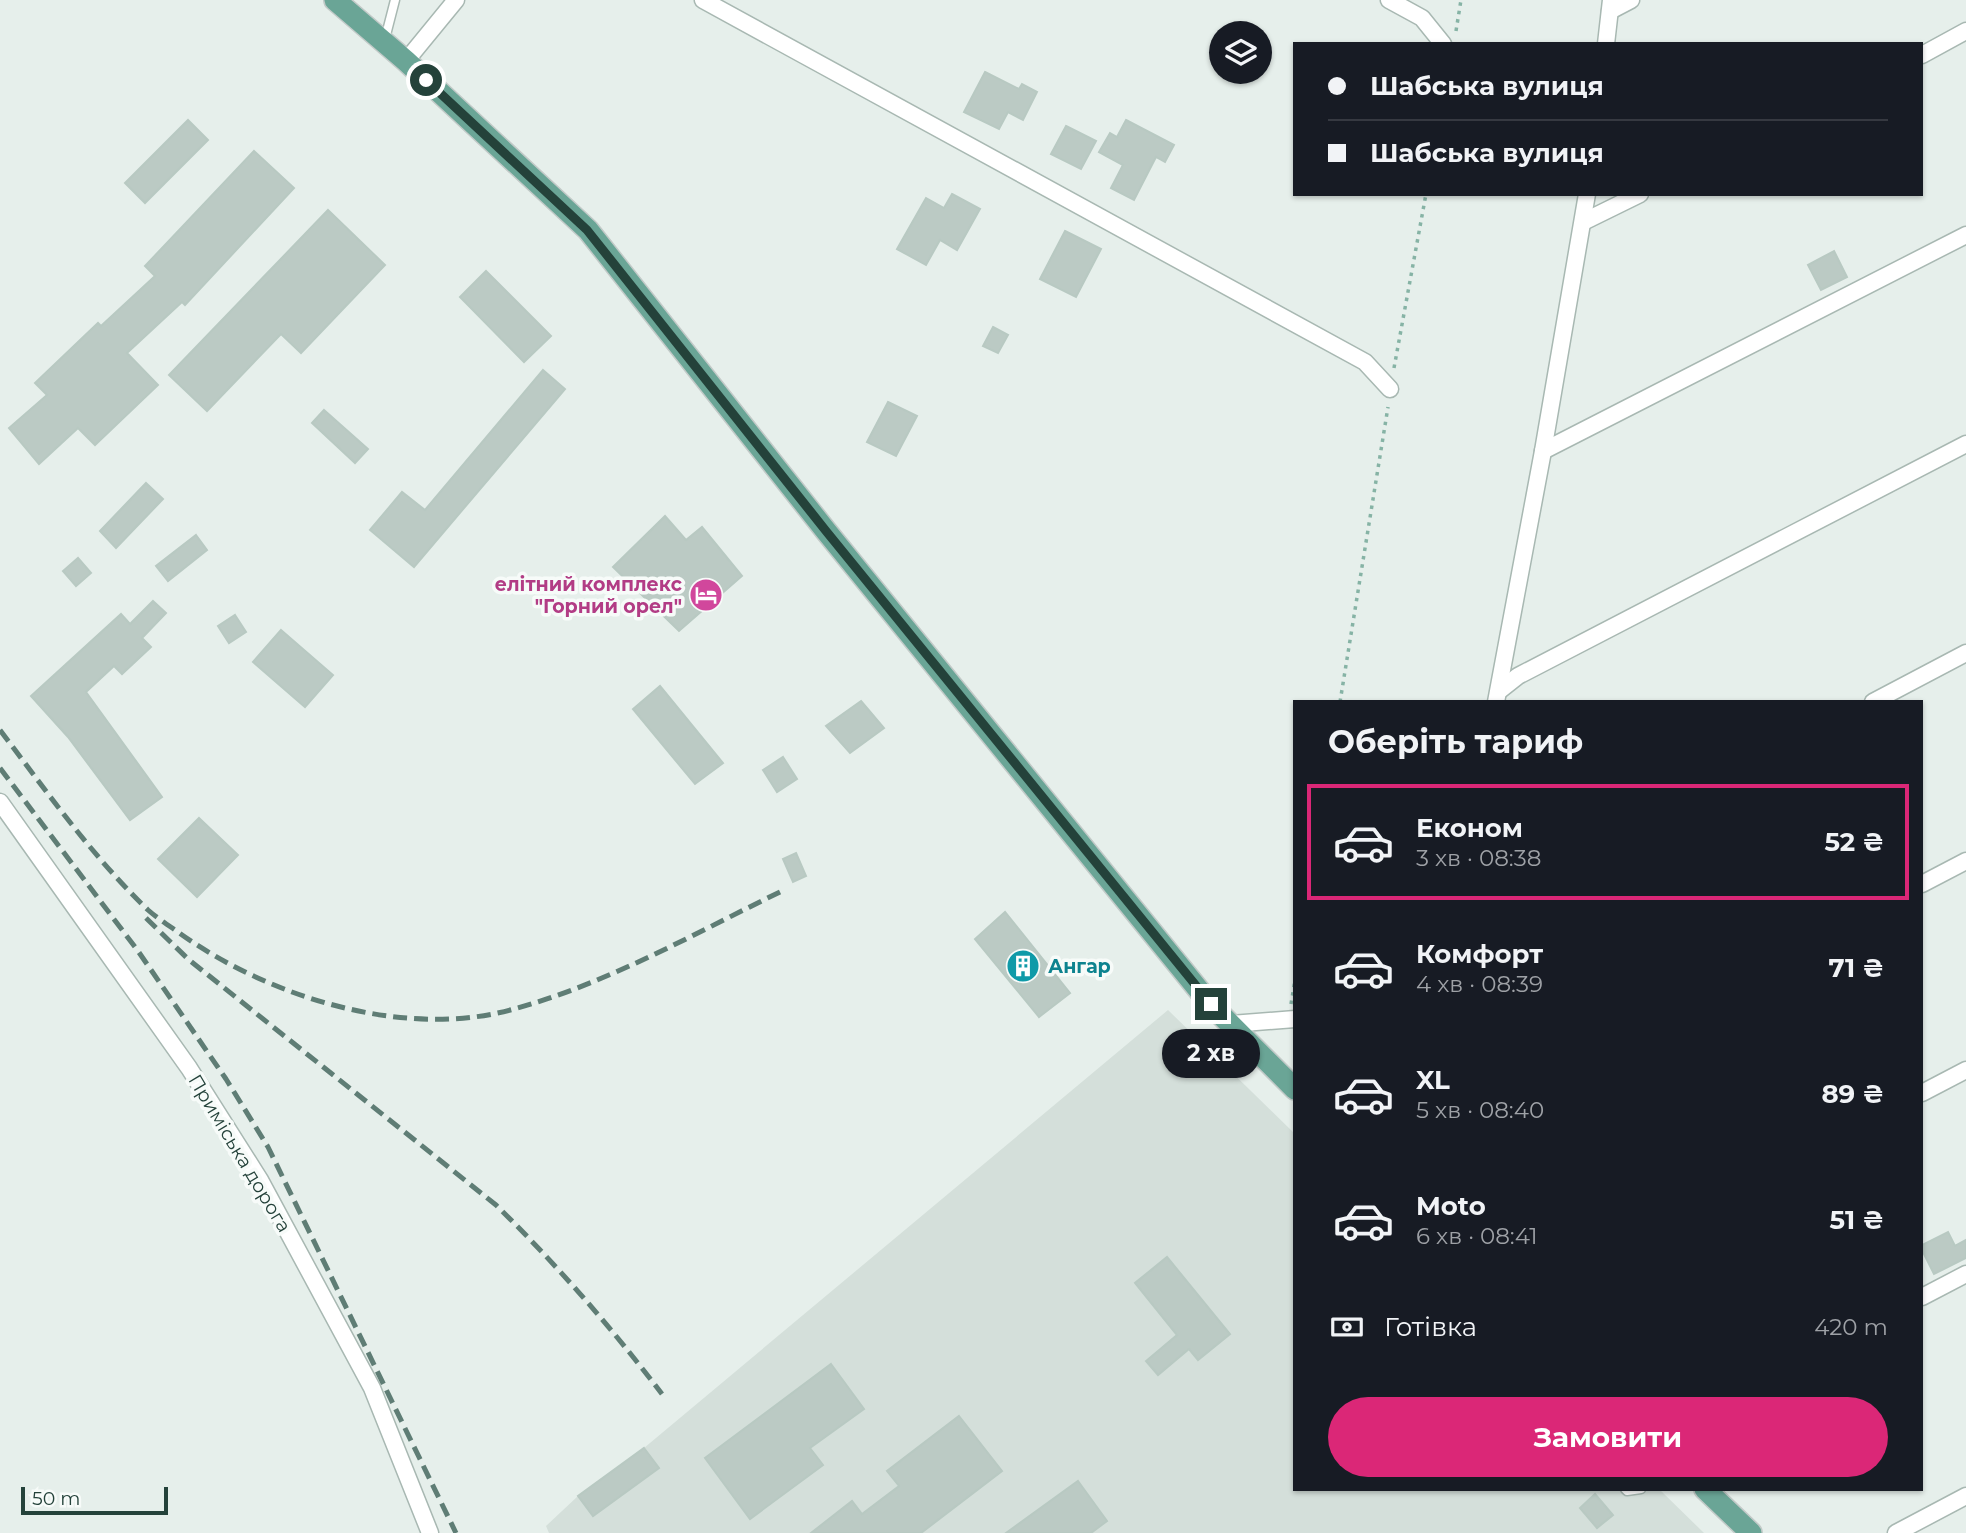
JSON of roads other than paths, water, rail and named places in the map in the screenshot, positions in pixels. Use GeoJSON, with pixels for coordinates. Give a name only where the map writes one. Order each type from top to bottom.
{"type":"FeatureCollection","features":[{"type":"Feature","properties":{"kind":"main road"},"geometry":{"type":"LineString","coordinates":[[335,0],[406,61],[587,230],[835,542],[1211,1004],[1293,1087]]}},
{"type":"Feature","properties":{"kind":"main road"},"geometry":{"type":"LineString","coordinates":[[1707,1491],[1751,1533]]}},
{"type":"Feature","properties":{"kind":"street"},"geometry":{"type":"LineString","coordinates":[[406,61],[456,0]]}},
{"type":"Feature","properties":{"kind":"street"},"geometry":{"type":"LineString","coordinates":[[702,0],[1365,362],[1390,389]]}},
{"type":"Feature","properties":{"kind":"street"},"geometry":{"type":"LineString","coordinates":[[1389,0],[1422,18],[1449,38]]}},
{"type":"Feature","properties":{"kind":"street"},"geometry":{"type":"LineString","coordinates":[[1606,42],[1611,6],[1631,0]]}},
{"type":"Feature","properties":{"kind":"street"},"geometry":{"type":"LineString","coordinates":[[1923,54],[1966,31]]}},
{"type":"Feature","properties":{"kind":"street"},"geometry":{"type":"LineString","coordinates":[[1497,696],[1587,196]]}},
{"type":"Feature","properties":{"kind":"street"},"geometry":{"type":"LineString","coordinates":[[1583,222],[1636,196]]}},
{"type":"Feature","properties":{"kind":"street"},"geometry":{"type":"LineString","coordinates":[[1543,451],[1966,235]]}},
{"type":"Feature","properties":{"kind":"street"},"geometry":{"type":"LineString","coordinates":[[1497,696],[1518,676],[1966,444]]}},
{"type":"Feature","properties":{"kind":"street"},"geometry":{"type":"LineString","coordinates":[[1877,700],[1966,653]]}},
{"type":"Feature","properties":{"kind":"street","name":"Приміська дорога"},"geometry":{"type":"LineString","coordinates":[[0,802],[189,1068],[260,1180],[372,1388],[430,1533]]}},
{"type":"Feature","properties":{"kind":"street"},"geometry":{"type":"LineString","coordinates":[[1923,883],[1966,861]]}},
{"type":"Feature","properties":{"kind":"street"},"geometry":{"type":"LineString","coordinates":[[1231,1024],[1293,1019]]}},
{"type":"Feature","properties":{"kind":"street"},"geometry":{"type":"LineString","coordinates":[[1923,1092],[1966,1070]]}},
{"type":"Feature","properties":{"kind":"street"},"geometry":{"type":"LineString","coordinates":[[1923,1296],[1966,1274]]}},
{"type":"Feature","properties":{"kind":"street"},"geometry":{"type":"LineString","coordinates":[[1896,1533],[1966,1496]]}},
{"type":"Feature","properties":{"kind":"lane"},"geometry":{"type":"LineString","coordinates":[[384,41],[395,0]]}},
{"type":"Feature","properties":{"kind":"railway"},"geometry":{"type":"LineString","coordinates":[[0,730],[89,846],[151,913],[214,955],[253,976],[295,993],[339,1006],[384,1015],[428,1019],[472,1017],[514,1009],[618,971],[786,889]]}},
{"type":"Feature","properties":{"kind":"railway"},"geometry":{"type":"LineString","coordinates":[[0,768],[138,951],[226,1079],[268,1147],[456,1533]]}},
{"type":"Feature","properties":{"kind":"railway"},"geometry":{"type":"LineString","coordinates":[[146,918],[188,959],[496,1205],[582,1296],[662,1394]]}},
{"type":"Feature","properties":{"kind":"place","name":"елітний комплекс \"Горний орел\""},"geometry":{"type":"Point","coordinates":[706,595]}},
{"type":"Feature","properties":{"kind":"place","name":"Ангар"},"geometry":{"type":"Point","coordinates":[1023,966]}}]}
